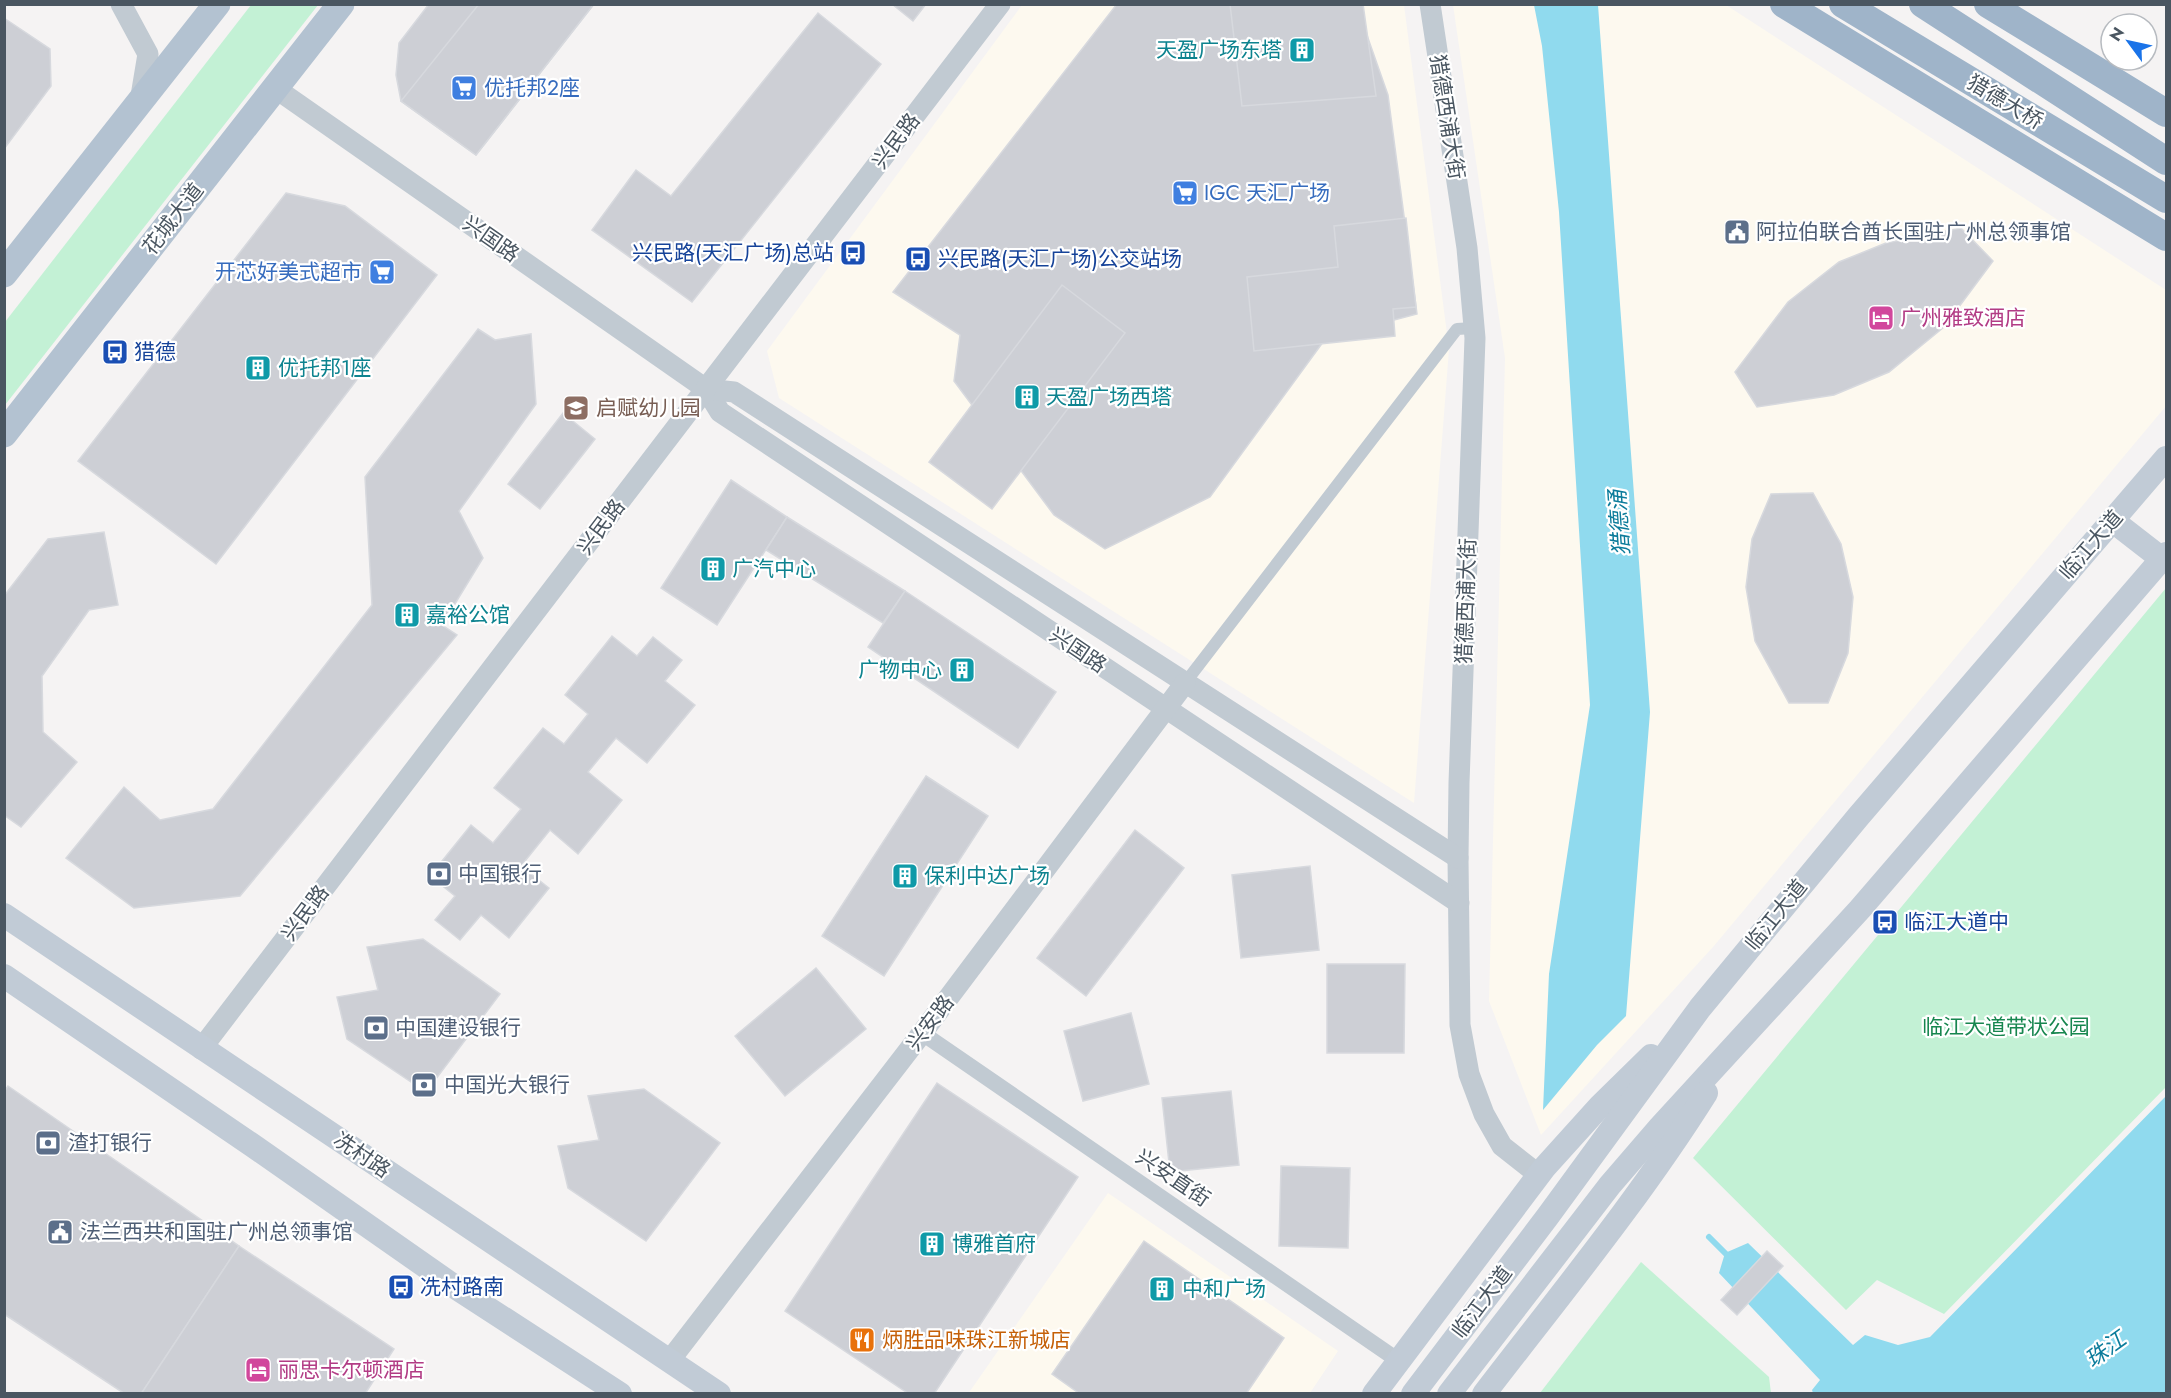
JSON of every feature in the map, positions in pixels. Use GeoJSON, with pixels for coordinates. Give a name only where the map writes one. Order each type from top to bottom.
{"type":"FeatureCollection","features":[{"type":"Feature","properties":{"kind":"highway"},"geometry":{"type":"LineString","coordinates":[[1784,4],[2166,237]]}},
{"type":"Feature","properties":{"kind":"highway","name":"猎德大桥"},"geometry":{"type":"LineString","coordinates":[[1843,4],[2166,199]]}},
{"type":"Feature","properties":{"kind":"highway","name":"猎德大桥"},"geometry":{"type":"LineString","coordinates":[[1923,4],[2166,161]]}},
{"type":"Feature","properties":{"kind":"highway"},"geometry":{"type":"LineString","coordinates":[[1988,4],[2166,113]]}},
{"type":"Feature","properties":{"kind":"main road"},"geometry":{"type":"LineString","coordinates":[[4,274],[217,4]]}},
{"type":"Feature","properties":{"kind":"main road","name":"花城大道"},"geometry":{"type":"LineString","coordinates":[[4,434],[341,4]]}},
{"type":"Feature","properties":{"kind":"main road","name":"临江大道"},"geometry":{"type":"LineString","coordinates":[[1413,1394],[1700,1008],[1858,816],[2166,458]]}},
{"type":"Feature","properties":{"kind":"main road"},"geometry":{"type":"LineString","coordinates":[[2112,520],[2164,557]]}},
{"type":"Feature","properties":{"kind":"main road","name":"临江大道"},"geometry":{"type":"LineString","coordinates":[[1449,1394],[1610,1185],[1737,1042],[1860,909],[2164,557]]}},
{"type":"Feature","properties":{"kind":"main road","name":"冼村路"},"geometry":{"type":"LineString","coordinates":[[4,915],[719,1394]]}},
{"type":"Feature","properties":{"kind":"main road"},"geometry":{"type":"LineString","coordinates":[[4,976],[458,1289],[620,1394]]}},
{"type":"Feature","properties":{"kind":"main road"},"geometry":{"type":"LineString","coordinates":[[1374,1394],[1539,1175],[1599,1106],[1700,1008]]}},
{"type":"Feature","properties":{"kind":"main road"},"geometry":{"type":"LineString","coordinates":[[1484,1394],[1681,1133],[1737,1042]]}},
{"type":"Feature","properties":{"kind":"street"},"geometry":{"type":"LineString","coordinates":[[122,4],[148,54],[140,102]]}},
{"type":"Feature","properties":{"kind":"street","name":"兴民路"},"geometry":{"type":"LineString","coordinates":[[201,1049],[1000,4]]}},
{"type":"Feature","properties":{"kind":"street","name":"猎德西浦大街"},"geometry":{"type":"LineString","coordinates":[[1430,4],[1467,248],[1474,328],[1458,858],[1460,1025],[1469,1074],[1484,1114],[1503,1146],[1539,1175]]}},
{"type":"Feature","properties":{"kind":"street","name":"兴国路"},"geometry":{"type":"LineString","coordinates":[[275,88],[706,389],[720,412],[1459,903]]}},
{"type":"Feature","properties":{"kind":"street"},"geometry":{"type":"LineString","coordinates":[[1185,683],[1457,329],[1474,328]]}},
{"type":"Feature","properties":{"kind":"street","name":"兴国路"},"geometry":{"type":"LineString","coordinates":[[706,389],[734,392],[1458,858]]}},
{"type":"Feature","properties":{"kind":"street","name":"兴安路"},"geometry":{"type":"LineString","coordinates":[[670,1360],[922,1033],[1185,683]]}},
{"type":"Feature","properties":{"kind":"street","name":"兴安直街"},"geometry":{"type":"LineString","coordinates":[[922,1033],[1399,1361]]}},
{"type":"Feature","properties":{"kind":"shaded area"},"geometry":{"type":"Polygon","coordinates":[[[1022,5],[1404,5],[1449,349],[1414,803],[779,398],[767,351],[1022,5]]]}},
{"type":"Feature","properties":{"kind":"shaded area"},"geometry":{"type":"Polygon","coordinates":[[[1453,5],[1726,5],[2166,290],[2166,406],[1713,947],[1541,1135],[1489,1001],[1505,358],[1453,5]]]}},
{"type":"Feature","properties":{"kind":"shaded area"},"geometry":{"type":"Polygon","coordinates":[[[1108,1193],[1338,1351],[1310,1393],[968,1394],[1108,1193]]]}},
{"type":"Feature","properties":{"kind":"green space"},"geometry":{"type":"Polygon","coordinates":[[[251,5],[318,5],[5,405],[5,322],[251,5]]]}},
{"type":"Feature","properties":{"kind":"green space","name":"临江大道带状公园"},"geometry":{"type":"Polygon","coordinates":[[[2166,588],[2166,1087],[1944,1314],[1877,1280],[1846,1310],[1693,1158],[2166,588]]]}},
{"type":"Feature","properties":{"kind":"green space"},"geometry":{"type":"Polygon","coordinates":[[[1641,1262],[1769,1377],[1771,1393],[1540,1393],[1641,1262]]]}},
{"type":"Feature","properties":{"kind":"water","name":"猎德涌"},"geometry":{"type":"Polygon","coordinates":[[[1534,5],[1598,5],[1650,712],[1626,1016],[1597,1045],[1543,1110],[1549,974],[1590,705],[1559,212],[1542,46],[1534,5]]]}},
{"type":"Feature","properties":{"kind":"water","name":"珠江"},"geometry":{"type":"Polygon","coordinates":[[[2166,1096],[2166,1393],[1813,1393],[1812,1390],[1820,1380],[1719,1273],[1725,1253],[1748,1243],[1853,1345],[1865,1335],[1898,1345],[1930,1337],[2166,1096]]]}},
{"type":"Feature","properties":{"kind":"building","name":"优托邦2座"},"geometry":{"type":"Polygon","coordinates":[[[429,4],[594,4],[476,155],[401,101],[396,75],[399,43],[429,4]]]}},
{"type":"Feature","properties":{"kind":"building","name":"优托邦2座"},"geometry":{"type":"Polygon","coordinates":[[[479,4],[594,4],[476,155],[401,101],[479,4]]]}},
{"type":"Feature","properties":{"kind":"building"},"geometry":{"type":"Polygon","coordinates":[[[892,4],[926,4],[913,21],[892,4]]]}},
{"type":"Feature","properties":{"kind":"building","name":"IGC 天汇广场"},"geometry":{"type":"Polygon","coordinates":[[[1117,4],[1356,4],[1388,95],[1417,314],[1326,338],[1210,497],[1105,549],[1054,515],[954,381],[960,335],[893,292],[1117,4]]]}},
{"type":"Feature","properties":{"kind":"building","name":"天盈广场东塔"},"geometry":{"type":"Polygon","coordinates":[[[1230,4],[1363,4],[1376,96],[1242,106],[1230,4]]]}},
{"type":"Feature","properties":{"kind":"building"},"geometry":{"type":"Polygon","coordinates":[[[818,13],[881,64],[692,302],[592,230],[636,170],[671,196],[818,13]]]}},
{"type":"Feature","properties":{"kind":"building"},"geometry":{"type":"Polygon","coordinates":[[[4,18],[50,49],[51,86],[4,149],[4,18]]]}},
{"type":"Feature","properties":{"kind":"building","name":"优托邦1座"},"geometry":{"type":"Polygon","coordinates":[[[286,193],[345,206],[437,275],[216,564],[78,461],[286,193]]]}},
{"type":"Feature","properties":{"kind":"building"},"geometry":{"type":"Polygon","coordinates":[[[1406,218],[1416,307],[1393,309],[1395,336],[1254,351],[1247,277],[1338,267],[1334,226],[1406,218]]]}},
{"type":"Feature","properties":{"kind":"building"},"geometry":{"type":"Polygon","coordinates":[[[1961,228],[1993,261],[1944,327],[1889,372],[1834,395],[1757,407],[1735,372],[1788,302],[1839,262],[1886,243],[1961,228]]]}},
{"type":"Feature","properties":{"kind":"building","name":"天盈广场西塔"},"geometry":{"type":"Polygon","coordinates":[[[1062,285],[1125,333],[992,509],[929,462],[1062,285]]]}},
{"type":"Feature","properties":{"kind":"building","name":"嘉裕公馆"},"geometry":{"type":"Polygon","coordinates":[[[478,329],[495,340],[531,334],[536,404],[459,511],[483,558],[442,625],[457,635],[240,896],[134,908],[66,858],[124,787],[160,820],[213,809],[372,605],[365,477],[478,329]]]}},
{"type":"Feature","properties":{"kind":"building"},"geometry":{"type":"Polygon","coordinates":[[[563,413],[595,439],[540,509],[508,484],[563,413]]]}},
{"type":"Feature","properties":{"kind":"building","name":"广汽中心"},"geometry":{"type":"Polygon","coordinates":[[[731,480],[787,517],[717,625],[661,588],[731,480]]]}},
{"type":"Feature","properties":{"kind":"building"},"geometry":{"type":"Polygon","coordinates":[[[1813,493],[1841,544],[1853,597],[1848,653],[1828,703],[1789,703],[1755,641],[1746,587],[1752,539],[1771,494],[1813,493]]]}},
{"type":"Feature","properties":{"kind":"building"},"geometry":{"type":"Polygon","coordinates":[[[787,517],[905,591],[883,623],[766,550],[787,517]]]}},
{"type":"Feature","properties":{"kind":"building"},"geometry":{"type":"Polygon","coordinates":[[[104,532],[118,605],[89,610],[42,676],[43,732],[77,762],[21,827],[4,815],[4,596],[48,539],[104,532]]]}},
{"type":"Feature","properties":{"kind":"building","name":"广物中心"},"geometry":{"type":"Polygon","coordinates":[[[905,591],[1056,692],[1018,748],[868,647],[905,591]]]}},
{"type":"Feature","properties":{"kind":"building"},"geometry":{"type":"Polygon","coordinates":[[[612,636],[637,656],[653,637],[682,660],[665,681],[695,705],[647,763],[616,738],[588,772],[622,800],[578,854],[550,830],[521,866],[549,888],[509,938],[481,915],[460,940],[435,920],[455,896],[430,876],[471,825],[493,843],[521,809],[494,788],[543,728],[564,744],[588,714],[565,695],[612,636]]]}},
{"type":"Feature","properties":{"kind":"building","name":"保利中达广场"},"geometry":{"type":"Polygon","coordinates":[[[926,776],[988,816],[884,976],[822,936],[926,776]]]}},
{"type":"Feature","properties":{"kind":"building"},"geometry":{"type":"Polygon","coordinates":[[[1135,830],[1184,868],[1086,996],[1037,958],[1135,830]]]}},
{"type":"Feature","properties":{"kind":"building"},"geometry":{"type":"Polygon","coordinates":[[[1310,866],[1319,950],[1241,958],[1232,875],[1310,866]]]}},
{"type":"Feature","properties":{"kind":"building"},"geometry":{"type":"Polygon","coordinates":[[[423,939],[500,994],[426,1092],[347,1039],[337,997],[378,990],[367,947],[423,939]]]}},
{"type":"Feature","properties":{"kind":"building"},"geometry":{"type":"Polygon","coordinates":[[[1327,964],[1405,964],[1404,1053],[1327,1053],[1327,964]]]}},
{"type":"Feature","properties":{"kind":"building"},"geometry":{"type":"Polygon","coordinates":[[[816,968],[866,1029],[785,1096],[735,1036],[816,968]]]}},
{"type":"Feature","properties":{"kind":"building"},"geometry":{"type":"Polygon","coordinates":[[[1131,1013],[1149,1084],[1083,1101],[1064,1031],[1131,1013]]]}},
{"type":"Feature","properties":{"kind":"building","name":"博雅首府"},"geometry":{"type":"Polygon","coordinates":[[[937,1083],[1078,1177],[934,1394],[909,1394],[785,1311],[937,1083]]]}},
{"type":"Feature","properties":{"kind":"building"},"geometry":{"type":"Polygon","coordinates":[[[8,1086],[239,1246],[141,1394],[125,1394],[4,1314],[4,1092],[8,1086]]]}},
{"type":"Feature","properties":{"kind":"building"},"geometry":{"type":"Polygon","coordinates":[[[644,1089],[720,1143],[646,1241],[568,1188],[558,1146],[599,1140],[588,1096],[644,1089]]]}},
{"type":"Feature","properties":{"kind":"building"},"geometry":{"type":"Polygon","coordinates":[[[1231,1091],[1239,1165],[1170,1172],[1162,1098],[1231,1091]]]}},
{"type":"Feature","properties":{"kind":"building"},"geometry":{"type":"Polygon","coordinates":[[[1281,1166],[1350,1168],[1348,1248],[1279,1246],[1281,1166]]]}},
{"type":"Feature","properties":{"kind":"building","name":"中和广场"},"geometry":{"type":"Polygon","coordinates":[[[1144,1241],[1284,1338],[1246,1394],[1080,1394],[1052,1374],[1144,1241]]]}},
{"type":"Feature","properties":{"kind":"building"},"geometry":{"type":"Polygon","coordinates":[[[239,1246],[394,1349],[365,1394],[141,1394],[239,1246]]]}},
{"type":"Feature","properties":{"kind":"building"},"geometry":{"type":"Polygon","coordinates":[[[1767,1251],[1783,1266],[1737,1315],[1721,1300],[1767,1251]]]}},
{"type":"Feature","properties":{"kind":"waterway"},"geometry":{"type":"LineString","coordinates":[[1709,1237],[1730,1258]]}},
{"type":"Feature","properties":{"kind":"place","name":"天盈广场东塔"},"geometry":{"type":"Point","coordinates":[1302,50]}},
{"type":"Feature","properties":{"kind":"place","name":"优托邦2座"},"geometry":{"type":"Point","coordinates":[464,88]}},
{"type":"Feature","properties":{"kind":"place","name":"IGC 天汇广场"},"geometry":{"type":"Point","coordinates":[1185,193]}},
{"type":"Feature","properties":{"kind":"place","name":"阿拉伯联合酋长国驻广州总领事馆"},"geometry":{"type":"Point","coordinates":[1737,232]}},
{"type":"Feature","properties":{"kind":"place","name":"兴民路(天汇广场)总站"},"geometry":{"type":"Point","coordinates":[853,253]}},
{"type":"Feature","properties":{"kind":"place","name":"兴民路(天汇广场)公交站场"},"geometry":{"type":"Point","coordinates":[918,259]}},
{"type":"Feature","properties":{"kind":"place","name":"开芯好美式超市"},"geometry":{"type":"Point","coordinates":[382,272]}},
{"type":"Feature","properties":{"kind":"place","name":"广州雅致酒店"},"geometry":{"type":"Point","coordinates":[1881,318]}},
{"type":"Feature","properties":{"kind":"place","name":"猎德"},"geometry":{"type":"Point","coordinates":[115,352]}},
{"type":"Feature","properties":{"kind":"place","name":"优托邦1座"},"geometry":{"type":"Point","coordinates":[258,368]}},
{"type":"Feature","properties":{"kind":"place","name":"天盈广场西塔"},"geometry":{"type":"Point","coordinates":[1027,397]}},
{"type":"Feature","properties":{"kind":"place","name":"启赋幼儿园"},"geometry":{"type":"Point","coordinates":[576,408]}},
{"type":"Feature","properties":{"kind":"place","name":"广汽中心"},"geometry":{"type":"Point","coordinates":[713,569]}},
{"type":"Feature","properties":{"kind":"place","name":"嘉裕公馆"},"geometry":{"type":"Point","coordinates":[407,615]}},
{"type":"Feature","properties":{"kind":"place","name":"广物中心"},"geometry":{"type":"Point","coordinates":[962,670]}},
{"type":"Feature","properties":{"kind":"place","name":"中国银行"},"geometry":{"type":"Point","coordinates":[439,874]}},
{"type":"Feature","properties":{"kind":"place","name":"保利中达广场"},"geometry":{"type":"Point","coordinates":[905,876]}},
{"type":"Feature","properties":{"kind":"place","name":"临江大道中"},"geometry":{"type":"Point","coordinates":[1885,922]}},
{"type":"Feature","properties":{"kind":"place","name":"中国建设银行"},"geometry":{"type":"Point","coordinates":[376,1028]}},
{"type":"Feature","properties":{"kind":"place","name":"中国光大银行"},"geometry":{"type":"Point","coordinates":[424,1085]}},
{"type":"Feature","properties":{"kind":"place","name":"渣打银行"},"geometry":{"type":"Point","coordinates":[48,1143]}},
{"type":"Feature","properties":{"kind":"place","name":"法兰西共和国驻广州总领事馆"},"geometry":{"type":"Point","coordinates":[60,1232]}},
{"type":"Feature","properties":{"kind":"place","name":"博雅首府"},"geometry":{"type":"Point","coordinates":[932,1244]}},
{"type":"Feature","properties":{"kind":"place","name":"冼村路南"},"geometry":{"type":"Point","coordinates":[401,1287]}},
{"type":"Feature","properties":{"kind":"place","name":"中和广场"},"geometry":{"type":"Point","coordinates":[1162,1289]}},
{"type":"Feature","properties":{"kind":"place","name":"炳胜品味珠江新城店"},"geometry":{"type":"Point","coordinates":[862,1340]}},
{"type":"Feature","properties":{"kind":"place","name":"丽思卡尔顿酒店"},"geometry":{"type":"Point","coordinates":[258,1370]}}]}
